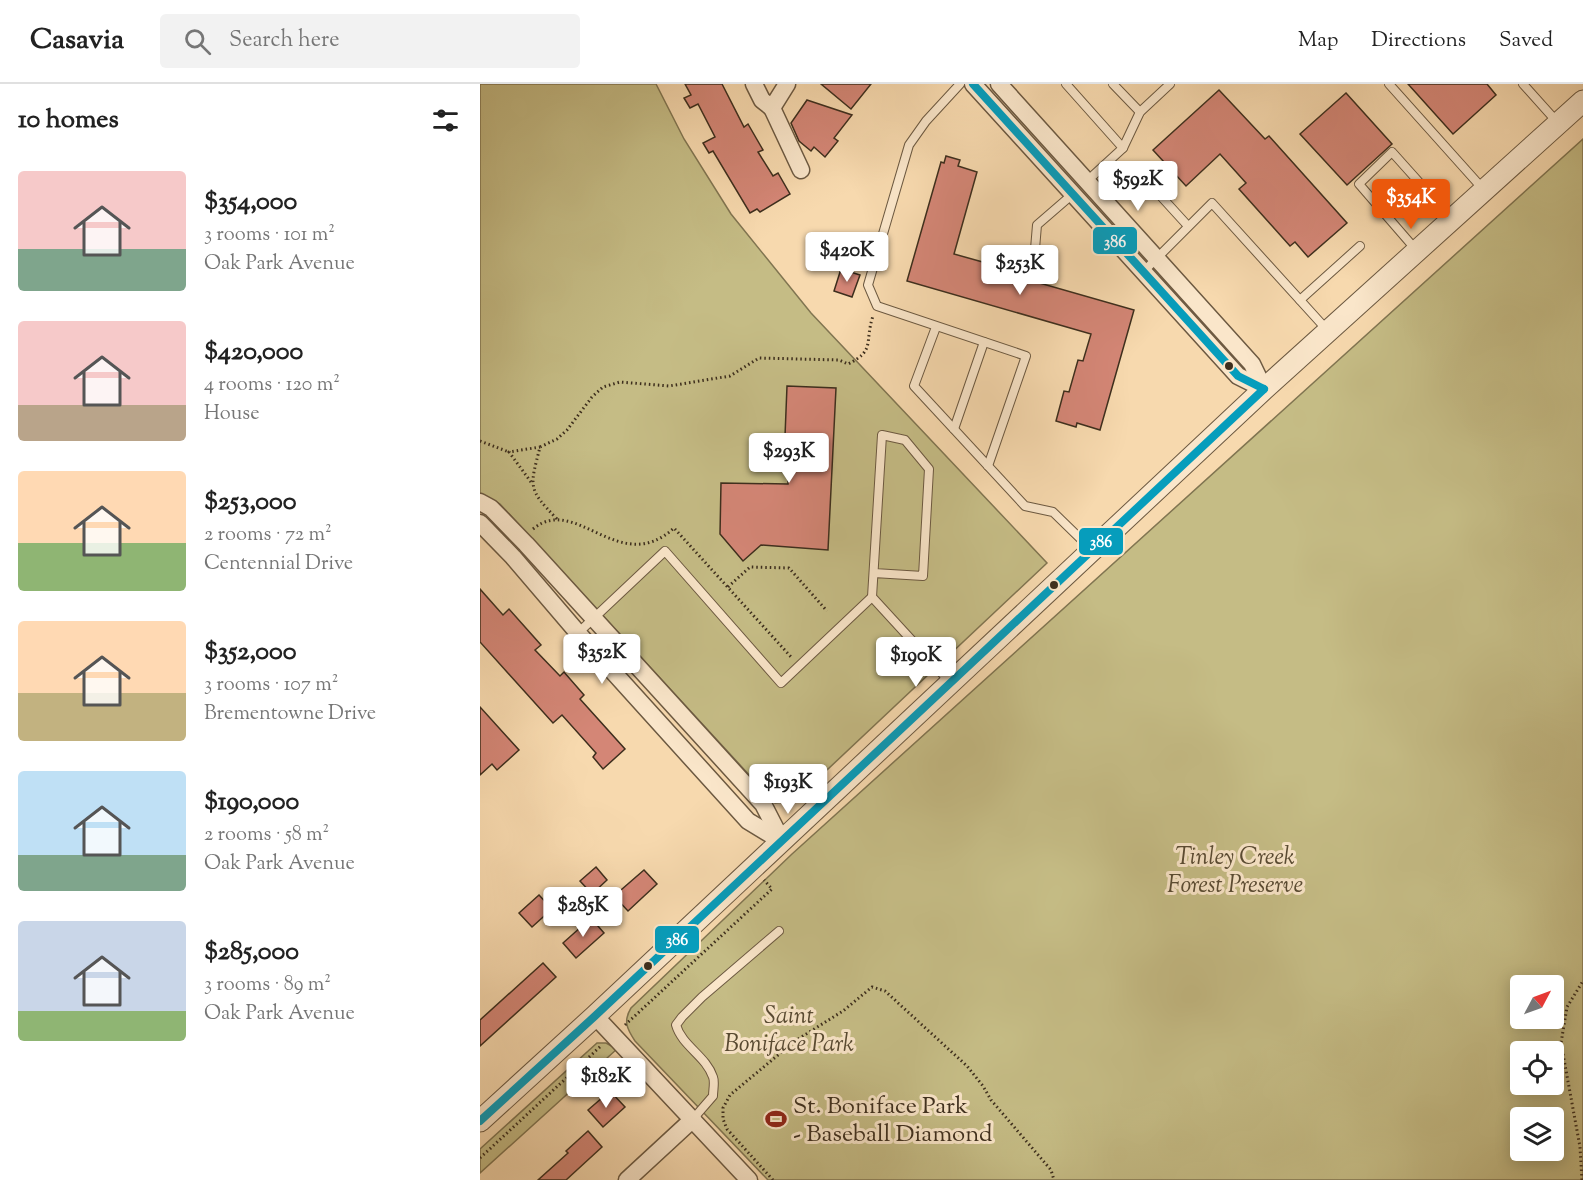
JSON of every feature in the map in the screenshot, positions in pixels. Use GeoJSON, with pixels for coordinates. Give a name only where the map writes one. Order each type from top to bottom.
{"type":"FeatureCollection","features":[{"type":"Feature","properties":{"kind":"street"},"geometry":{"type":"LineString","coordinates":[[754,84],[762,100],[772,108],[801,171]]}},
{"type":"Feature","properties":{"kind":"street"},"geometry":{"type":"LineString","coordinates":[[772,108],[787,84]]}},
{"type":"Feature","properties":{"kind":"street"},"geometry":{"type":"LineString","coordinates":[[973,84],[1238,376],[1264,389]]}},
{"type":"Feature","properties":{"kind":"street"},"geometry":{"type":"LineString","coordinates":[[999,84],[1252,364],[1264,389]]}},
{"type":"Feature","properties":{"kind":"street"},"geometry":{"type":"LineString","coordinates":[[480,1121],[1264,389],[1583,100]]}},
{"type":"Feature","properties":{"kind":"street"},"geometry":{"type":"LineString","coordinates":[[480,502],[491,508],[526,544],[764,804],[782,841]]}},
{"type":"Feature","properties":{"kind":"street"},"geometry":{"type":"LineString","coordinates":[[480,523],[513,557],[578,633],[748,821],[782,841]]}},
{"type":"Feature","properties":{"kind":"street"},"geometry":{"type":"LineString","coordinates":[[513,557],[526,544]]}},
{"type":"Feature","properties":{"kind":"street"},"geometry":{"type":"LineString","coordinates":[[595,1016],[748,1180]]}},
{"type":"Feature","properties":{"kind":"street"},"geometry":{"type":"LineString","coordinates":[[627,1180],[693,1119]]}},
{"type":"Feature","properties":{"kind":"lane"},"geometry":{"type":"LineString","coordinates":[[960,84],[926,121],[909,145],[868,285],[877,306],[1026,356],[988,466]]}},
{"type":"Feature","properties":{"kind":"lane"},"geometry":{"type":"LineString","coordinates":[[1066,84],[1123,148]]}},
{"type":"Feature","properties":{"kind":"lane"},"geometry":{"type":"LineString","coordinates":[[1113,84],[1140,112]]}},
{"type":"Feature","properties":{"kind":"lane"},"geometry":{"type":"LineString","coordinates":[[1034,261],[1037,225],[1123,148],[1140,112],[1170,84]]}},
{"type":"Feature","properties":{"kind":"lane"},"geometry":{"type":"LineString","coordinates":[[1389,84],[1484,190]]}},
{"type":"Feature","properties":{"kind":"lane"},"geometry":{"type":"LineString","coordinates":[[1523,84],[1558,123]]}},
{"type":"Feature","properties":{"kind":"lane"},"geometry":{"type":"LineString","coordinates":[[1417,251],[1359,184],[1392,152],[1452,219]]}},
{"type":"Feature","properties":{"kind":"lane"},"geometry":{"type":"LineString","coordinates":[[1136,169],[1188,226]]}},
{"type":"Feature","properties":{"kind":"lane"},"geometry":{"type":"LineString","coordinates":[[1143,272],[1212,203],[1328,331]]}},
{"type":"Feature","properties":{"kind":"lane"},"geometry":{"type":"LineString","coordinates":[[1300,300],[1360,246]]}},
{"type":"Feature","properties":{"kind":"lane"},"geometry":{"type":"LineString","coordinates":[[936,327],[914,386],[1025,506],[1053,512],[1092,550]]}},
{"type":"Feature","properties":{"kind":"lane"},"geometry":{"type":"LineString","coordinates":[[954,429],[984,342]]}},
{"type":"Feature","properties":{"kind":"lane"},"geometry":{"type":"LineString","coordinates":[[578,633],[665,551],[782,683],[872,597],[882,435],[905,440],[929,469],[923,576],[874,573]]}},
{"type":"Feature","properties":{"kind":"lane"},"geometry":{"type":"LineString","coordinates":[[872,597],[950,683]]}},
{"type":"Feature","properties":{"kind":"lane"},"geometry":{"type":"LineString","coordinates":[[693,1119],[713,1096],[713,1078],[703,1060],[678,1035],[676,1025],[702,997],[779,931]]}},
{"type":"Feature","properties":{"kind":"path"},"geometry":{"type":"LineString","coordinates":[[480,441],[508,452],[540,447],[557,440],[603,387],[621,381],[669,386],[730,376],[759,358],[839,360],[848,364],[862,357],[867,350],[868,330]]}},
{"type":"Feature","properties":{"kind":"path"},"geometry":{"type":"LineString","coordinates":[[531,482],[540,447]]}},
{"type":"Feature","properties":{"kind":"path"},"geometry":{"type":"LineString","coordinates":[[508,452],[531,482],[538,500],[557,519]]}},
{"type":"Feature","properties":{"kind":"path"},"geometry":{"type":"LineString","coordinates":[[728,587],[750,567],[789,568],[827,611]]}},
{"type":"Feature","properties":{"kind":"path"},"geometry":{"type":"LineString","coordinates":[[626,1024],[772,889]]}},
{"type":"Feature","properties":{"kind":"path"},"geometry":{"type":"LineString","coordinates":[[1582,1180],[1580,1147],[1561,1043],[1567,1007],[1583,981]]}},
{"type":"Feature","properties":{"kind":"path"},"geometry":{"type":"LineString","coordinates":[[774,1180],[728,1129],[723,1119],[723,1108],[730,1095],[795,1041],[843,1011],[872,987],[885,992],[967,1066],[992,1100],[1051,1170],[1054,1180]]}},
{"type":"Feature","properties":{"kind":"path"},"geometry":{"type":"LineString","coordinates":[[480,1158],[602,1046]]}},
{"type":"Feature","properties":{"kind":"green space"},"geometry":{"type":"Polygon","coordinates":[[[480,84],[656,84],[684,139],[731,214],[811,313],[1047,563],[794,801],[775,803],[500,504],[480,493],[480,84]]]}},
{"type":"Feature","properties":{"kind":"green space","name":"Tinley Creek Forest Preserve"},"geometry":{"type":"Polygon","coordinates":[[[1583,139],[1583,1180],[768,1180],[635,1041],[628,1029],[627,1021],[631,1008],[792,854],[1583,139]]]}},
{"type":"Feature","properties":{"kind":"green space"},"geometry":{"type":"Polygon","coordinates":[[[597,1043],[606,1043],[617,1049],[480,1173],[480,1149],[597,1043]]]}},
{"type":"Feature","properties":{"kind":"building"},"geometry":{"type":"Polygon","coordinates":[[[685,84],[722,84],[744,127],[748,124],[763,150],[758,152],[773,176],[778,173],[790,194],[760,212],[757,209],[750,213],[713,151],[709,153],[703,143],[715,137],[698,104],[690,108],[684,98],[691,95],[685,84]]]}},
{"type":"Feature","properties":{"kind":"building"},"geometry":{"type":"Polygon","coordinates":[[[821,84],[871,84],[851,109],[821,84]]]}},
{"type":"Feature","properties":{"kind":"building"},"geometry":{"type":"Polygon","coordinates":[[[1408,84],[1487,84],[1496,95],[1453,134],[1408,84]]]}},
{"type":"Feature","properties":{"kind":"building"},"geometry":{"type":"Polygon","coordinates":[[[1219,90],[1265,139],[1269,136],[1347,223],[1308,257],[1295,242],[1290,246],[1239,189],[1246,183],[1220,154],[1186,186],[1153,150],[1219,90]]]}},
{"type":"Feature","properties":{"kind":"building"},"geometry":{"type":"Polygon","coordinates":[[[1346,93],[1392,144],[1347,185],[1300,134],[1346,93]]]}},
{"type":"Feature","properties":{"kind":"building"},"geometry":{"type":"Polygon","coordinates":[[[807,100],[852,115],[834,138],[838,141],[825,157],[814,147],[811,151],[799,141],[791,123],[807,100]]]}},
{"type":"Feature","properties":{"kind":"building"},"geometry":{"type":"Polygon","coordinates":[[[946,156],[960,160],[958,166],[977,172],[954,254],[1022,273],[1024,265],[1040,270],[1036,282],[1134,310],[1100,430],[1077,423],[1076,427],[1056,421],[1064,391],[1069,392],[1078,360],[1083,361],[1091,334],[907,281],[941,162],[944,163],[946,156]]]}},
{"type":"Feature","properties":{"kind":"building"},"geometry":{"type":"Polygon","coordinates":[[[841,269],[860,275],[852,297],[834,291],[841,269]]]}},
{"type":"Feature","properties":{"kind":"building"},"geometry":{"type":"Polygon","coordinates":[[[787,386],[836,388],[828,550],[761,545],[743,561],[720,534],[721,483],[788,484],[788,463],[784,461],[787,386]]]}},
{"type":"Feature","properties":{"kind":"building"},"geometry":{"type":"Polygon","coordinates":[[[480,589],[503,615],[509,609],[541,645],[535,650],[560,676],[564,672],[584,695],[580,699],[625,749],[603,769],[593,757],[596,753],[562,715],[553,723],[480,642],[480,589]]]}},
{"type":"Feature","properties":{"kind":"building"},"geometry":{"type":"Polygon","coordinates":[[[480,707],[519,750],[497,770],[492,764],[480,775],[480,707]]]}},
{"type":"Feature","properties":{"kind":"building"},"geometry":{"type":"Polygon","coordinates":[[[596,867],[607,880],[592,894],[580,881],[596,867]]]}},
{"type":"Feature","properties":{"kind":"building"},"geometry":{"type":"Polygon","coordinates":[[[644,870],[657,884],[628,911],[614,896],[644,870]]]}},
{"type":"Feature","properties":{"kind":"building"},"geometry":{"type":"Polygon","coordinates":[[[539,895],[552,909],[532,927],[519,913],[539,895]]]}},
{"type":"Feature","properties":{"kind":"building"},"geometry":{"type":"Polygon","coordinates":[[[591,918],[604,933],[576,958],[563,943],[591,918]]]}},
{"type":"Feature","properties":{"kind":"building"},"geometry":{"type":"Polygon","coordinates":[[[543,963],[556,977],[480,1046],[480,1020],[543,963]]]}},
{"type":"Feature","properties":{"kind":"building"},"geometry":{"type":"Polygon","coordinates":[[[610,1091],[625,1107],[603,1127],[588,1110],[610,1091]]]}},
{"type":"Feature","properties":{"kind":"building"},"geometry":{"type":"Polygon","coordinates":[[[588,1131],[602,1147],[566,1180],[538,1180],[568,1153],[566,1151],[588,1131]]]}},
{"type":"Feature","properties":{"kind":"transit line","name":"386"},"geometry":{"type":"LineString","coordinates":[[973,84],[1238,376],[1264,389]]}},
{"type":"Feature","properties":{"kind":"transit line","name":"386"},"geometry":{"type":"LineString","coordinates":[[480,1121],[1264,389]]}},
{"type":"Feature","properties":{"kind":"place","name":"St. Boniface Park - Baseball Diamond"},"geometry":{"type":"Point","coordinates":[776,1119]}},
{"type":"Feature","properties":{"kind":"park label","name":"Saint Boniface Park"},"geometry":{"type":"Point","coordinates":[789,1029]}}]}
